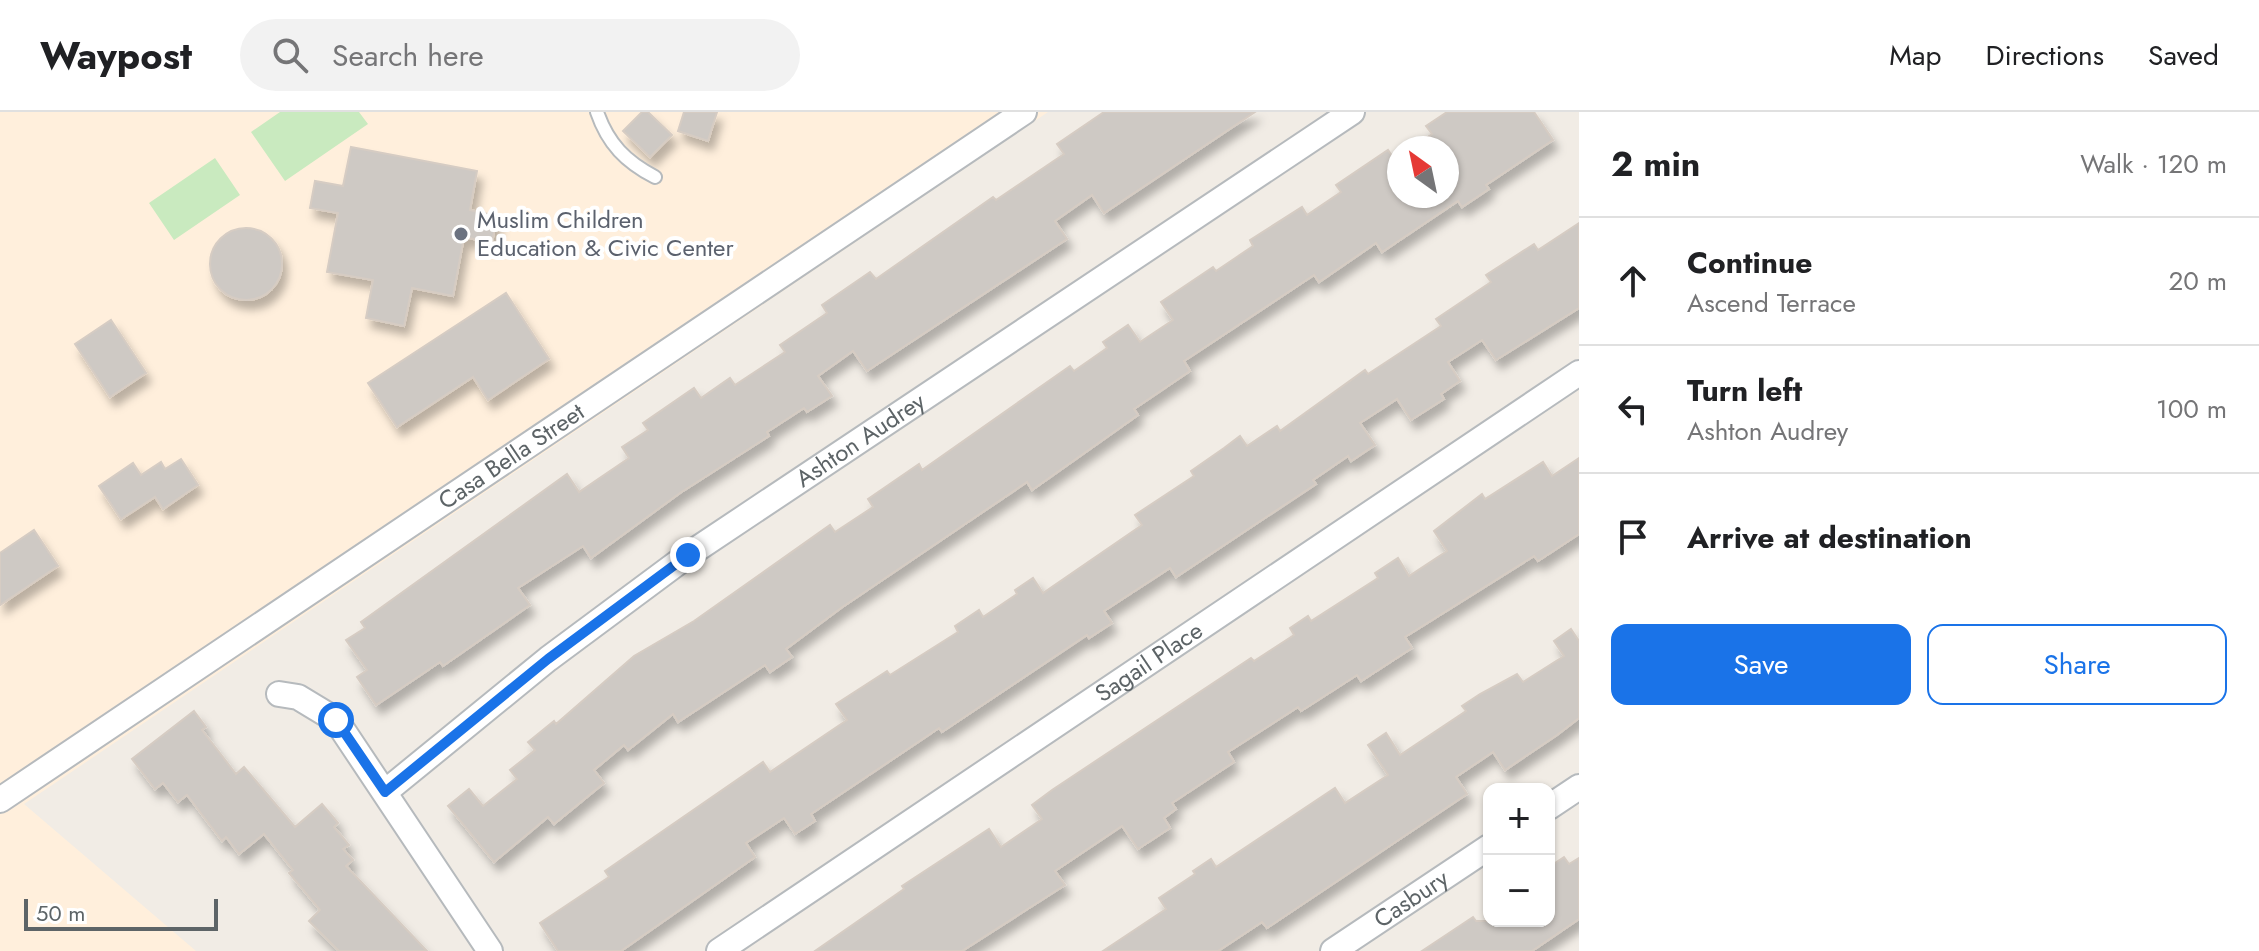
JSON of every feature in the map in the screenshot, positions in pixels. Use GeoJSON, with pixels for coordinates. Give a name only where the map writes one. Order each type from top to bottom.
{"type":"FeatureCollection","features":[{"type":"Feature","properties":{"kind":"street","name":"Casa Bella Street"},"geometry":{"type":"LineString","coordinates":[[0,800],[1024,112]]}},
{"type":"Feature","properties":{"kind":"street","name":"Ashton Audrey"},"geometry":{"type":"LineString","coordinates":[[385,792],[548,659],[688,555],[1352,112]]}},
{"type":"Feature","properties":{"kind":"street","name":"Sagail Place"},"geometry":{"type":"LineString","coordinates":[[719,951],[1579,373]]}},
{"type":"Feature","properties":{"kind":"street"},"geometry":{"type":"LineString","coordinates":[[279,694],[298,697],[336,720],[490,951]]}},
{"type":"Feature","properties":{"kind":"street"},"geometry":{"type":"LineString","coordinates":[[1555,803],[1579,787]]}},
{"type":"Feature","properties":{"kind":"street","name":"Casbury"},"geometry":{"type":"LineString","coordinates":[[1333,951],[1483,851]]}},
{"type":"Feature","properties":{"kind":"lane"},"geometry":{"type":"LineString","coordinates":[[597,112],[604,133],[629,164],[655,177]]}},
{"type":"Feature","properties":{"kind":"shaded area"},"geometry":{"type":"Polygon","coordinates":[[[0,112],[1048,112],[24,804],[196,951],[0,951],[0,112]]]}},
{"type":"Feature","properties":{"kind":"green space"},"geometry":{"type":"Polygon","coordinates":[[[280,112],[359,112],[368,124],[285,181],[251,132],[280,112]]]}},
{"type":"Feature","properties":{"kind":"green space"},"geometry":{"type":"Polygon","coordinates":[[[215,158],[240,195],[174,240],[149,203],[215,158]]]}},
{"type":"Feature","properties":{"kind":"building"},"geometry":{"type":"Polygon","coordinates":[[[642,112],[648,112],[672,135],[650,157],[623,131],[642,112]]]}},
{"type":"Feature","properties":{"kind":"building"},"geometry":{"type":"Polygon","coordinates":[[[684,112],[717,112],[708,141],[678,131],[684,112]]]}},
{"type":"Feature","properties":{"kind":"building"},"geometry":{"type":"Polygon","coordinates":[[[1104,112],[1255,112],[1104,213],[1092,195],[1055,221],[1067,239],[867,371],[853,351],[818,376],[832,396],[807,412],[804,408],[767,432],[769,436],[680,493],[591,558],[583,546],[518,588],[530,605],[443,666],[440,662],[376,705],[357,677],[367,670],[346,640],[365,628],[361,622],[567,474],[579,492],[629,458],[622,447],[648,430],[643,423],[694,388],[701,398],[730,378],[735,385],[785,352],[780,345],[827,313],[822,305],[870,272],[876,279],[993,197],[996,200],[1064,154],[1057,144],[1104,112]]]}},
{"type":"Feature","properties":{"kind":"building"},"geometry":{"type":"Polygon","coordinates":[[[1447,112],[1534,112],[1553,140],[1486,185],[1489,189],[1462,207],[1459,202],[1459,136],[1429,136],[1432,134],[1426,126],[1447,112]]]}},
{"type":"Feature","properties":{"kind":"building","name":"Muslim Children Education & Civic Center"},"geometry":{"type":"Polygon","coordinates":[[[351,147],[477,171],[470,210],[497,216],[492,243],[464,237],[453,296],[412,288],[404,326],[366,318],[373,280],[327,272],[338,213],[310,208],[315,181],[343,186],[351,147]]]}},
{"type":"Feature","properties":{"kind":"building"},"geometry":{"type":"Polygon","coordinates":[[[1387,151],[1387,208],[1448,208],[1382,252],[1376,243],[1319,282],[1314,275],[1184,361],[1190,371],[1134,409],[1138,415],[1032,490],[1027,482],[841,608],[786,649],[792,657],[770,672],[765,665],[678,722],[673,714],[628,750],[624,745],[594,770],[604,783],[554,824],[548,817],[494,862],[448,806],[469,789],[483,806],[517,779],[510,770],[535,750],[528,742],[554,721],[556,724],[634,656],[694,621],[830,525],[835,532],[873,507],[868,499],[919,464],[922,470],[1070,366],[1074,371],[1107,348],[1103,342],[1128,325],[1140,342],[1173,320],[1161,302],[1213,267],[1216,271],[1253,246],[1250,240],[1302,207],[1307,215],[1341,192],[1336,185],[1387,151]]]}},
{"type":"Feature","properties":{"kind":"building"},"geometry":{"type":"Polygon","coordinates":[[[1579,223],[1579,308],[1496,360],[1482,340],[1448,362],[1460,381],[1441,394],[1444,399],[1411,420],[1397,399],[1360,423],[1375,445],[1351,461],[1348,456],[1313,480],[1316,484],[1176,577],[1170,568],[1104,611],[1112,623],[1089,638],[1087,635],[942,732],[939,728],[811,814],[815,821],[795,834],[784,818],[746,843],[755,857],[621,951],[558,951],[540,923],[609,877],[605,871],[763,762],[770,772],[847,720],[836,704],[887,671],[890,675],[958,632],[955,626],[979,610],[983,617],[1017,594],[1015,590],[1033,578],[1043,593],[1142,525],[1135,515],[1194,476],[1191,471],[1240,436],[1247,446],[1277,426],[1280,431],[1365,370],[1368,374],[1441,326],[1436,319],[1491,282],[1486,275],[1534,244],[1538,250],[1579,223]]]}},
{"type":"Feature","properties":{"kind":"building"},"geometry":{"type":"Polygon","coordinates":[[[253,228],[272,238],[280,250],[280,278],[272,290],[260,298],[239,300],[220,290],[212,278],[210,257],[220,238],[232,230],[253,228]]]}},
{"type":"Feature","properties":{"kind":"building"},"geometry":{"type":"Polygon","coordinates":[[[506,293],[549,359],[488,400],[473,377],[397,427],[368,383],[506,293]]]}},
{"type":"Feature","properties":{"kind":"building"},"geometry":{"type":"Polygon","coordinates":[[[111,320],[146,373],[110,397],[75,344],[111,320]]]}},
{"type":"Feature","properties":{"kind":"building"},"geometry":{"type":"Polygon","coordinates":[[[1579,458],[1579,534],[1538,561],[1534,556],[1405,637],[1412,648],[1361,681],[1357,675],[1301,711],[1298,707],[1228,752],[1234,762],[1172,803],[1176,809],[1164,818],[1170,828],[1138,849],[1122,826],[1055,871],[1065,885],[962,951],[815,951],[904,889],[902,886],[989,829],[1001,847],[1042,819],[1032,805],[1052,790],[1251,658],[1254,661],[1294,635],[1290,628],[1308,616],[1311,621],[1378,578],[1375,573],[1398,558],[1409,576],[1447,551],[1434,531],[1482,494],[1485,499],[1543,462],[1552,476],[1579,458]]]}},
{"type":"Feature","properties":{"kind":"building"},"geometry":{"type":"Polygon","coordinates":[[[181,459],[198,485],[163,509],[155,497],[121,519],[99,486],[133,463],[141,475],[161,462],[165,469],[181,459]]]}},
{"type":"Feature","properties":{"kind":"building"},"geometry":{"type":"Polygon","coordinates":[[[34,530],[58,566],[0,605],[0,553],[34,530]]]}},
{"type":"Feature","properties":{"kind":"building"},"geometry":{"type":"Polygon","coordinates":[[[1571,629],[1579,641],[1579,718],[1557,735],[1505,770],[1493,752],[1456,777],[1467,794],[1267,928],[1262,922],[1218,951],[1103,951],[1166,909],[1159,898],[1195,874],[1193,871],[1211,859],[1216,867],[1335,788],[1345,803],[1388,775],[1368,745],[1386,733],[1400,755],[1466,711],[1462,706],[1480,694],[1517,674],[1523,682],[1564,656],[1554,641],[1571,629]]]}},
{"type":"Feature","properties":{"kind":"building"},"geometry":{"type":"Polygon","coordinates":[[[194,711],[206,727],[202,730],[236,774],[244,767],[295,827],[322,804],[338,823],[334,827],[349,845],[343,849],[353,860],[346,866],[427,951],[339,951],[309,921],[320,910],[289,873],[293,870],[264,834],[239,854],[226,837],[222,841],[187,795],[178,802],[163,783],[155,789],[132,759],[194,711]]]}},
{"type":"Feature","properties":{"kind":"building"},"geometry":{"type":"Polygon","coordinates":[[[1564,857],[1569,864],[1579,858],[1579,919],[1532,951],[1422,951],[1473,917],[1476,921],[1483,921],[1483,927],[1555,927],[1555,863],[1564,857]]]}},
{"type":"Feature","properties":{"kind":"place","name":"Muslim Children Education & Civic Center"},"geometry":{"type":"Point","coordinates":[461,234]}},
{"type":"Feature","properties":{"kind":"route"},"geometry":{"type":"LineString","coordinates":[[336,720],[385,792],[548,659],[688,555]]}}]}
